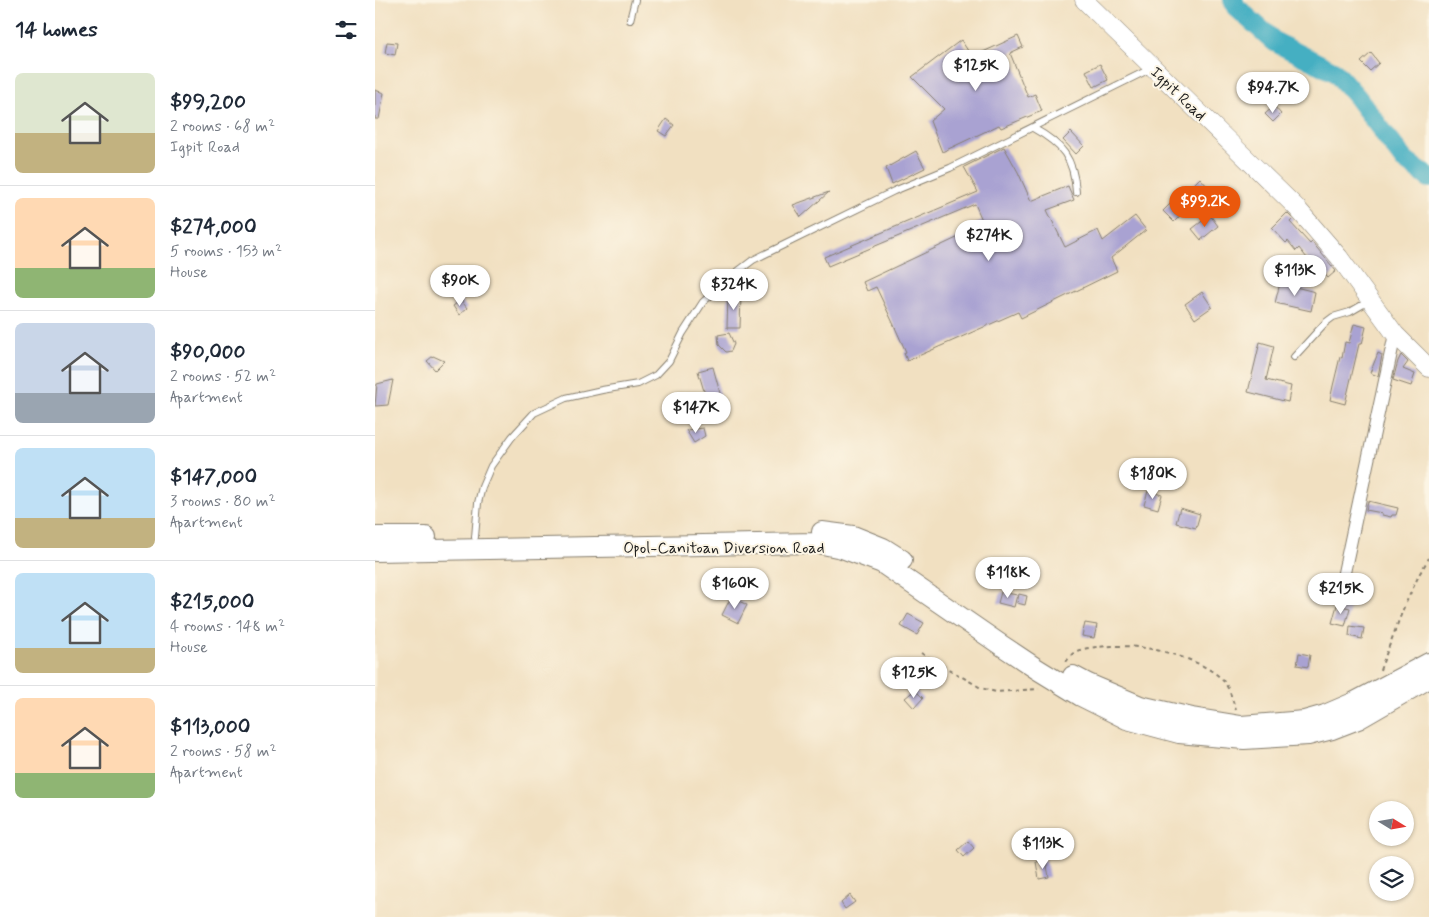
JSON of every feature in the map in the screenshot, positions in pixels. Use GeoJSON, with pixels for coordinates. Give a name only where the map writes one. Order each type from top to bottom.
{"type":"FeatureCollection","features":[{"type":"Feature","properties":{"kind":"main road","name":"Opol-Canitoan Diversion Road"},"geometry":{"type":"LineString","coordinates":[[375,537],[820,532],[853,536],[883,548],[1059,676],[1081,696],[1127,719],[1179,734],[1244,739],[1308,735],[1332,729],[1358,719],[1429,678]]}},
{"type":"Feature","properties":{"kind":"main road","name":"Opol-Canitoan Diversion Road"},"geometry":{"type":"LineString","coordinates":[[375,551],[818,543],[842,548],[882,562],[1001,646],[1059,676],[1088,684],[1140,706],[1191,718],[1241,726],[1304,721],[1325,715],[1353,703],[1429,663]]}},
{"type":"Feature","properties":{"kind":"street","name":"Igpit Road"},"geometry":{"type":"LineString","coordinates":[[1084,0],[1296,207],[1339,257],[1395,334],[1429,368]]}},
{"type":"Feature","properties":{"kind":"street"},"geometry":{"type":"LineString","coordinates":[[1339,596],[1395,334]]}},
{"type":"Feature","properties":{"kind":"lane"},"geometry":{"type":"LineString","coordinates":[[630,20],[635,0]]}},
{"type":"Feature","properties":{"kind":"lane"},"geometry":{"type":"LineString","coordinates":[[475,537],[478,503],[482,487],[491,466],[512,437],[534,412],[566,398],[638,384],[656,376],[669,361],[683,333],[703,302],[753,260],[894,191],[950,168],[1153,68]]}},
{"type":"Feature","properties":{"kind":"lane"},"geometry":{"type":"LineString","coordinates":[[1033,128],[1067,155],[1073,171],[1076,192]]}},
{"type":"Feature","properties":{"kind":"lane"},"geometry":{"type":"LineString","coordinates":[[1294,357],[1325,323],[1333,317],[1350,312],[1370,300]]}},
{"type":"Feature","properties":{"kind":"path"},"geometry":{"type":"LineString","coordinates":[[1379,672],[1404,607],[1429,558]]}},
{"type":"Feature","properties":{"kind":"path"},"geometry":{"type":"LineString","coordinates":[[921,654],[981,688],[996,692],[1049,688],[1059,676],[1072,654],[1077,651],[1119,646],[1145,648],[1171,654],[1199,664],[1214,672],[1227,685],[1241,726]]}},
{"type":"Feature","properties":{"kind":"building"},"geometry":{"type":"Polygon","coordinates":[[[1018,36],[1023,47],[1010,53],[1028,97],[1035,94],[1042,111],[1001,128],[999,125],[942,152],[930,121],[944,109],[912,77],[961,40],[972,57],[1018,36]]]}},
{"type":"Feature","properties":{"kind":"building"},"geometry":{"type":"Polygon","coordinates":[[[387,42],[397,43],[395,55],[385,53],[387,42]]]}},
{"type":"Feature","properties":{"kind":"building"},"geometry":{"type":"Polygon","coordinates":[[[1371,53],[1379,63],[1370,71],[1361,62],[1371,53]]]}},
{"type":"Feature","properties":{"kind":"building"},"geometry":{"type":"Polygon","coordinates":[[[1100,64],[1108,80],[1094,87],[1086,71],[1100,64]]]}},
{"type":"Feature","properties":{"kind":"building"},"geometry":{"type":"Polygon","coordinates":[[[375,90],[384,93],[379,119],[375,119],[375,90]]]}},
{"type":"Feature","properties":{"kind":"building"},"geometry":{"type":"Polygon","coordinates":[[[1274,106],[1281,114],[1273,122],[1265,114],[1274,106]]]}},
{"type":"Feature","properties":{"kind":"building"},"geometry":{"type":"Polygon","coordinates":[[[666,119],[674,125],[666,136],[658,131],[666,119]]]}},
{"type":"Feature","properties":{"kind":"building"},"geometry":{"type":"Polygon","coordinates":[[[1071,132],[1084,146],[1076,154],[1063,140],[1071,132]]]}},
{"type":"Feature","properties":{"kind":"building"},"geometry":{"type":"Polygon","coordinates":[[[1004,147],[1031,201],[1068,186],[1074,200],[1047,210],[1065,247],[1098,230],[1103,241],[1135,216],[1146,230],[1111,258],[1117,271],[1021,318],[1018,312],[907,361],[904,353],[906,352],[876,287],[867,291],[863,282],[978,228],[976,223],[982,220],[975,204],[828,266],[824,257],[978,192],[964,167],[1004,147]]]}},
{"type":"Feature","properties":{"kind":"building"},"geometry":{"type":"Polygon","coordinates":[[[916,151],[925,168],[892,184],[886,168],[916,151]]]}},
{"type":"Feature","properties":{"kind":"building"},"geometry":{"type":"Polygon","coordinates":[[[1200,178],[1208,187],[1174,222],[1163,211],[1182,192],[1184,194],[1200,178]]]}},
{"type":"Feature","properties":{"kind":"building"},"geometry":{"type":"Polygon","coordinates":[[[829,192],[801,217],[793,205],[829,192]]]}},
{"type":"Feature","properties":{"kind":"building"},"geometry":{"type":"Polygon","coordinates":[[[1287,213],[1293,219],[1290,222],[1310,244],[1312,242],[1336,271],[1328,278],[1313,261],[1311,263],[1299,248],[1296,251],[1288,241],[1286,243],[1272,228],[1287,213]]]}},
{"type":"Feature","properties":{"kind":"building"},"geometry":{"type":"Polygon","coordinates":[[[1210,215],[1218,226],[1201,240],[1192,229],[1210,215]]]}},
{"type":"Feature","properties":{"kind":"building"},"geometry":{"type":"Polygon","coordinates":[[[1280,283],[1315,292],[1311,311],[1275,303],[1280,283]]]}},
{"type":"Feature","properties":{"kind":"building"},"geometry":{"type":"Polygon","coordinates":[[[1202,292],[1212,307],[1195,319],[1185,304],[1202,292]]]}},
{"type":"Feature","properties":{"kind":"building"},"geometry":{"type":"Polygon","coordinates":[[[728,294],[741,294],[740,328],[727,328],[728,294]]]}},
{"type":"Feature","properties":{"kind":"building"},"geometry":{"type":"Polygon","coordinates":[[[461,300],[467,308],[459,315],[453,306],[461,300]]]}},
{"type":"Feature","properties":{"kind":"building"},"geometry":{"type":"Polygon","coordinates":[[[1354,324],[1366,327],[1362,344],[1359,344],[1345,404],[1330,400],[1340,357],[1342,358],[1345,342],[1349,343],[1354,324]]]}},
{"type":"Feature","properties":{"kind":"building"},"geometry":{"type":"Polygon","coordinates":[[[729,333],[734,344],[731,351],[726,352],[719,345],[718,335],[729,333]]]}},
{"type":"Feature","properties":{"kind":"building"},"geometry":{"type":"Polygon","coordinates":[[[1260,342],[1274,346],[1266,380],[1291,386],[1288,402],[1248,392],[1260,342]]]}},
{"type":"Feature","properties":{"kind":"building"},"geometry":{"type":"Polygon","coordinates":[[[1378,353],[1382,355],[1378,376],[1370,373],[1378,353]]]}},
{"type":"Feature","properties":{"kind":"building"},"geometry":{"type":"Polygon","coordinates":[[[1401,355],[1408,362],[1403,369],[1415,374],[1411,386],[1393,380],[1401,355]]]}},
{"type":"Feature","properties":{"kind":"building"},"geometry":{"type":"Polygon","coordinates":[[[433,356],[444,361],[435,370],[427,361],[433,356]]]}},
{"type":"Feature","properties":{"kind":"building"},"geometry":{"type":"Polygon","coordinates":[[[713,367],[721,397],[707,401],[698,371],[713,367]]]}},
{"type":"Feature","properties":{"kind":"building"},"geometry":{"type":"Polygon","coordinates":[[[393,380],[388,405],[375,406],[377,384],[393,380]]]}},
{"type":"Feature","properties":{"kind":"building"},"geometry":{"type":"Polygon","coordinates":[[[703,428],[705,436],[694,443],[686,430],[703,428]]]}},
{"type":"Feature","properties":{"kind":"building"},"geometry":{"type":"Polygon","coordinates":[[[1148,491],[1162,495],[1158,509],[1144,505],[1148,491]]]}},
{"type":"Feature","properties":{"kind":"building"},"geometry":{"type":"Polygon","coordinates":[[[1368,501],[1398,508],[1396,515],[1391,517],[1366,510],[1368,501]]]}},
{"type":"Feature","properties":{"kind":"building"},"geometry":{"type":"Polygon","coordinates":[[[1180,508],[1200,514],[1196,528],[1176,523],[1180,508]]]}},
{"type":"Feature","properties":{"kind":"building"},"geometry":{"type":"Polygon","coordinates":[[[1001,592],[1017,595],[1014,607],[998,603],[1001,592]]]}},
{"type":"Feature","properties":{"kind":"building"},"geometry":{"type":"Polygon","coordinates":[[[1019,594],[1027,596],[1025,605],[1017,603],[1019,594]]]}},
{"type":"Feature","properties":{"kind":"building"},"geometry":{"type":"Polygon","coordinates":[[[731,597],[747,605],[738,623],[722,615],[731,597]]]}},
{"type":"Feature","properties":{"kind":"building"},"geometry":{"type":"Polygon","coordinates":[[[1337,605],[1350,608],[1345,626],[1332,623],[1337,605]]]}},
{"type":"Feature","properties":{"kind":"building"},"geometry":{"type":"Polygon","coordinates":[[[908,614],[924,623],[917,635],[901,626],[908,614]]]}},
{"type":"Feature","properties":{"kind":"building"},"geometry":{"type":"Polygon","coordinates":[[[1085,623],[1097,625],[1094,638],[1082,636],[1085,623]]]}},
{"type":"Feature","properties":{"kind":"building"},"geometry":{"type":"Polygon","coordinates":[[[1350,626],[1364,628],[1362,639],[1349,636],[1350,626]]]}},
{"type":"Feature","properties":{"kind":"building"},"geometry":{"type":"Polygon","coordinates":[[[1299,653],[1310,655],[1308,667],[1297,665],[1299,653]]]}},
{"type":"Feature","properties":{"kind":"building"},"geometry":{"type":"Polygon","coordinates":[[[915,690],[923,698],[914,708],[905,698],[915,690]]]}},
{"type":"Feature","properties":{"kind":"building"},"geometry":{"type":"Polygon","coordinates":[[[968,841],[974,848],[964,857],[958,850],[968,841]]]}},
{"type":"Feature","properties":{"kind":"building"},"geometry":{"type":"Polygon","coordinates":[[[1046,860],[1049,877],[1039,879],[1036,862],[1046,860]]]}},
{"type":"Feature","properties":{"kind":"building"},"geometry":{"type":"Polygon","coordinates":[[[850,895],[855,902],[845,909],[841,903],[850,895]]]}},
{"type":"Feature","properties":{"kind":"waterway"},"geometry":{"type":"LineString","coordinates":[[1233,0],[1236,7],[1275,42],[1335,72],[1357,97],[1404,160],[1429,178]]}}]}
